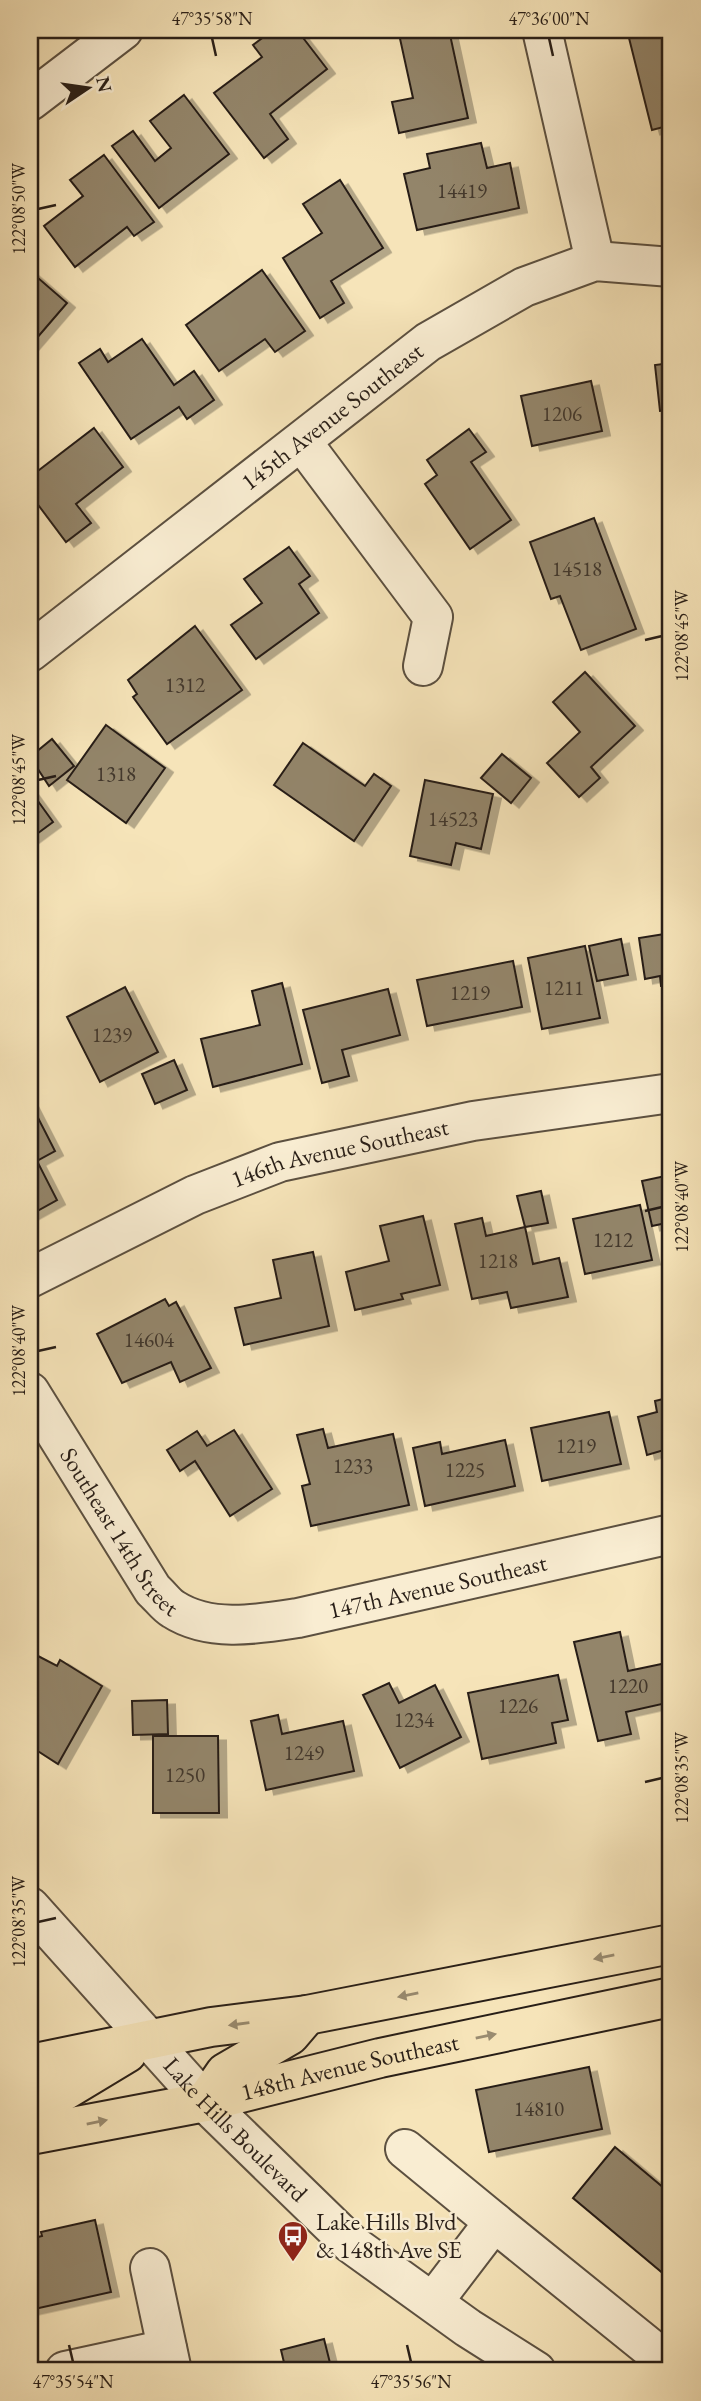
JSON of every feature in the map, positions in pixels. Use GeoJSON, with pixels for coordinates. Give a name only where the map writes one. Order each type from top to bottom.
{"type":"FeatureCollection","features":[{"type":"Feature","properties":{"kind":"main road"},"geometry":{"type":"LineString","coordinates":[[30,2064],[150,2039],[307,2015],[671,1944]]}},
{"type":"Feature","properties":{"kind":"main road","name":"148th Avenue Southeast"},"geometry":{"type":"LineString","coordinates":[[30,2135],[205,2102],[380,2058],[671,1997]]}},
{"type":"Feature","properties":{"kind":"main road"},"geometry":{"type":"LineString","coordinates":[[205,2102],[225,2073],[290,2035],[307,2015]]}},
{"type":"Feature","properties":{"kind":"main road"},"geometry":{"type":"LineString","coordinates":[[30,2100],[59,2094],[150,2039]]}},
{"type":"Feature","properties":{"kind":"street"},"geometry":{"type":"LineString","coordinates":[[30,101],[123,30]]}},
{"type":"Feature","properties":{"kind":"street"},"geometry":{"type":"LineString","coordinates":[[542,30],[595,261]]}},
{"type":"Feature","properties":{"kind":"street","name":"145th Avenue Southeast"},"geometry":{"type":"LineString","coordinates":[[30,652],[428,342],[524,287],[595,261],[625,261],[671,267]]}},
{"type":"Feature","properties":{"kind":"street"},"geometry":{"type":"LineString","coordinates":[[302,442],[433,617],[423,666]]}},
{"type":"Feature","properties":{"kind":"street","name":"146th Avenue Southeast"},"geometry":{"type":"LineString","coordinates":[[30,1278],[195,1195],[280,1161],[473,1121],[671,1093]]}},
{"type":"Feature","properties":{"kind":"street","name":"Southeast 14th Street"},"geometry":{"type":"LineString","coordinates":[[30,1392],[153,1590],[174,1609],[203,1620]]}},
{"type":"Feature","properties":{"kind":"street","name":"147th Avenue Southeast"},"geometry":{"type":"LineString","coordinates":[[203,1620],[246,1627],[298,1618],[671,1534]]}},
{"type":"Feature","properties":{"kind":"street","name":"Lake Hills Boulevard"},"geometry":{"type":"LineString","coordinates":[[30,1907],[205,2102],[350,2243],[536,2371]]}},
{"type":"Feature","properties":{"kind":"street"},"geometry":{"type":"LineString","coordinates":[[405,2149],[671,2365]]}},
{"type":"Feature","properties":{"kind":"street"},"geometry":{"type":"LineString","coordinates":[[433,2302],[494,2222]]}},
{"type":"Feature","properties":{"kind":"street"},"geometry":{"type":"LineString","coordinates":[[65,2371],[170,2360],[150,2268]]}},
{"type":"Feature","properties":{"kind":"building"},"geometry":{"type":"Polygon","coordinates":[[[273,30],[297,30],[327,69],[270,114],[288,139],[264,158],[214,93],[262,57],[253,45],[273,30]]]}},
{"type":"Feature","properties":{"kind":"building"},"geometry":{"type":"Polygon","coordinates":[[[418,30],[449,30],[468,118],[399,133],[392,102],[413,98],[399,34],[418,30]]]}},
{"type":"Feature","properties":{"kind":"building"},"geometry":{"type":"Polygon","coordinates":[[[627,30],[671,30],[671,125],[652,130],[627,30]]]}},
{"type":"Feature","properties":{"kind":"building"},"geometry":{"type":"Polygon","coordinates":[[[184,95],[229,154],[159,208],[112,146],[133,131],[155,161],[171,148],[150,121],[184,95]]]}},
{"type":"Feature","properties":{"kind":"building"},"geometry":{"type":"Polygon","coordinates":[[[481,143],[487,168],[510,163],[519,208],[417,230],[404,174],[430,168],[427,154],[481,143]]]}},
{"type":"Feature","properties":{"kind":"building"},"geometry":{"type":"Polygon","coordinates":[[[104,155],[154,222],[134,236],[127,227],[75,267],[44,226],[83,196],[70,180],[104,155]]]}},
{"type":"Feature","properties":{"kind":"building"},"geometry":{"type":"Polygon","coordinates":[[[340,180],[383,248],[331,281],[344,303],[320,318],[283,258],[322,233],[303,204],[340,180]]]}},
{"type":"Feature","properties":{"kind":"building"},"geometry":{"type":"Polygon","coordinates":[[[262,270],[305,331],[275,352],[265,339],[219,371],[186,325],[262,270]]]}},
{"type":"Feature","properties":{"kind":"building"},"geometry":{"type":"Polygon","coordinates":[[[30,271],[67,303],[30,346],[30,271]]]}},
{"type":"Feature","properties":{"kind":"building"},"geometry":{"type":"Polygon","coordinates":[[[142,339],[174,385],[194,371],[214,400],[187,419],[179,407],[131,439],[79,363],[100,349],[108,362],[142,339]]]}},
{"type":"Feature","properties":{"kind":"building"},"geometry":{"type":"Polygon","coordinates":[[[671,363],[671,410],[660,411],[655,365],[671,363]]]}},
{"type":"Feature","properties":{"kind":"building"},"geometry":{"type":"Polygon","coordinates":[[[591,381],[602,431],[532,446],[521,396],[591,381]]]}},
{"type":"Feature","properties":{"kind":"building"},"geometry":{"type":"Polygon","coordinates":[[[94,428],[123,467],[76,504],[91,523],[66,542],[30,494],[30,477],[94,428]]]}},
{"type":"Feature","properties":{"kind":"building"},"geometry":{"type":"Polygon","coordinates":[[[469,429],[486,452],[471,462],[511,520],[470,549],[425,484],[437,475],[427,460],[469,429]]]}},
{"type":"Feature","properties":{"kind":"building"},"geometry":{"type":"Polygon","coordinates":[[[594,518],[636,629],[581,650],[560,596],[551,599],[530,542],[594,518]]]}},
{"type":"Feature","properties":{"kind":"building"},"geometry":{"type":"Polygon","coordinates":[[[289,547],[310,576],[299,584],[319,613],[256,659],[231,625],[262,603],[244,579],[289,547]]]}},
{"type":"Feature","properties":{"kind":"building"},"geometry":{"type":"Polygon","coordinates":[[[195,626],[242,690],[167,744],[133,697],[137,694],[128,680],[195,626]]]}},
{"type":"Feature","properties":{"kind":"building"},"geometry":{"type":"Polygon","coordinates":[[[585,672],[635,726],[591,767],[600,778],[579,797],[547,763],[580,732],[553,702],[585,672]]]}},
{"type":"Feature","properties":{"kind":"building"},"geometry":{"type":"Polygon","coordinates":[[[106,725],[165,768],[126,823],[67,780],[106,725]]]}},
{"type":"Feature","properties":{"kind":"building"},"geometry":{"type":"Polygon","coordinates":[[[52,739],[74,766],[49,786],[30,757],[52,739]]]}},
{"type":"Feature","properties":{"kind":"building"},"geometry":{"type":"Polygon","coordinates":[[[303,743],[365,786],[374,774],[391,786],[354,841],[274,785],[303,743]]]}},
{"type":"Feature","properties":{"kind":"building"},"geometry":{"type":"Polygon","coordinates":[[[502,754],[531,778],[511,803],[481,778],[502,754]]]}},
{"type":"Feature","properties":{"kind":"building"},"geometry":{"type":"Polygon","coordinates":[[[425,780],[493,794],[481,849],[456,843],[451,865],[410,856],[425,780]]]}},
{"type":"Feature","properties":{"kind":"building"},"geometry":{"type":"Polygon","coordinates":[[[30,790],[53,822],[30,839],[30,790]]]}},
{"type":"Feature","properties":{"kind":"building"},"geometry":{"type":"Polygon","coordinates":[[[671,933],[671,985],[661,986],[660,976],[645,979],[639,938],[671,933]]]}},
{"type":"Feature","properties":{"kind":"building"},"geometry":{"type":"Polygon","coordinates":[[[621,939],[628,975],[597,981],[589,946],[621,939]]]}},
{"type":"Feature","properties":{"kind":"building"},"geometry":{"type":"Polygon","coordinates":[[[585,946],[600,1018],[542,1029],[528,958],[585,946]]]}},
{"type":"Feature","properties":{"kind":"building"},"geometry":{"type":"Polygon","coordinates":[[[513,961],[522,1007],[427,1026],[417,980],[513,961]]]}},
{"type":"Feature","properties":{"kind":"building"},"geometry":{"type":"Polygon","coordinates":[[[282,983],[302,1064],[213,1087],[201,1039],[260,1025],[252,991],[282,983]]]}},
{"type":"Feature","properties":{"kind":"building"},"geometry":{"type":"Polygon","coordinates":[[[125,987],[158,1052],[100,1082],[67,1017],[125,987]]]}},
{"type":"Feature","properties":{"kind":"building"},"geometry":{"type":"Polygon","coordinates":[[[388,989],[400,1035],[342,1050],[349,1076],[322,1083],[303,1010],[388,989]]]}},
{"type":"Feature","properties":{"kind":"building"},"geometry":{"type":"Polygon","coordinates":[[[174,1060],[187,1090],[155,1104],[142,1074],[174,1060]]]}},
{"type":"Feature","properties":{"kind":"building"},"geometry":{"type":"Polygon","coordinates":[[[30,1102],[55,1151],[37,1161],[57,1200],[30,1215],[30,1102]]]}},
{"type":"Feature","properties":{"kind":"building"},"geometry":{"type":"Polygon","coordinates":[[[670,1175],[671,1222],[652,1226],[642,1181],[670,1175]]]}},
{"type":"Feature","properties":{"kind":"building"},"geometry":{"type":"Polygon","coordinates":[[[541,1191],[548,1223],[525,1227],[517,1196],[541,1191]]]}},
{"type":"Feature","properties":{"kind":"building"},"geometry":{"type":"Polygon","coordinates":[[[640,1205],[652,1260],[585,1274],[573,1219],[640,1205]]]}},
{"type":"Feature","properties":{"kind":"building"},"geometry":{"type":"Polygon","coordinates":[[[423,1216],[440,1285],[401,1294],[403,1299],[355,1310],[346,1272],[389,1261],[380,1226],[423,1216]]]}},
{"type":"Feature","properties":{"kind":"building"},"geometry":{"type":"Polygon","coordinates":[[[482,1218],[486,1236],[525,1227],[533,1264],[559,1258],[568,1297],[511,1308],[507,1292],[472,1299],[455,1224],[482,1218]]]}},
{"type":"Feature","properties":{"kind":"building"},"geometry":{"type":"Polygon","coordinates":[[[313,1252],[329,1326],[244,1345],[235,1308],[281,1298],[273,1260],[313,1252]]]}},
{"type":"Feature","properties":{"kind":"building"},"geometry":{"type":"Polygon","coordinates":[[[165,1299],[169,1306],[176,1302],[211,1368],[180,1382],[171,1362],[122,1383],[97,1334],[165,1299]]]}},
{"type":"Feature","properties":{"kind":"building"},"geometry":{"type":"Polygon","coordinates":[[[671,1322],[671,1352],[670,1352],[663,1324],[671,1322]]]}},
{"type":"Feature","properties":{"kind":"building"},"geometry":{"type":"Polygon","coordinates":[[[671,1397],[671,1448],[647,1455],[638,1417],[657,1412],[655,1401],[671,1397]]]}},
{"type":"Feature","properties":{"kind":"building"},"geometry":{"type":"Polygon","coordinates":[[[609,1412],[621,1464],[542,1481],[531,1428],[609,1412]]]}},
{"type":"Feature","properties":{"kind":"building"},"geometry":{"type":"Polygon","coordinates":[[[323,1429],[328,1448],[393,1434],[409,1505],[311,1526],[302,1486],[310,1484],[297,1435],[323,1429]]]}},
{"type":"Feature","properties":{"kind":"building"},"geometry":{"type":"Polygon","coordinates":[[[234,1430],[272,1489],[230,1516],[195,1461],[180,1471],[167,1450],[197,1431],[207,1446],[234,1430]]]}},
{"type":"Feature","properties":{"kind":"building"},"geometry":{"type":"Polygon","coordinates":[[[505,1440],[515,1486],[425,1506],[413,1448],[440,1442],[442,1454],[505,1440]]]}},
{"type":"Feature","properties":{"kind":"building"},"geometry":{"type":"Polygon","coordinates":[[[620,1632],[628,1671],[671,1662],[671,1702],[626,1712],[631,1734],[598,1741],[574,1642],[620,1632]]]}},
{"type":"Feature","properties":{"kind":"building"},"geometry":{"type":"Polygon","coordinates":[[[38,1656],[57,1666],[60,1660],[102,1686],[58,1764],[30,1746],[30,1670],[38,1656]]]}},
{"type":"Feature","properties":{"kind":"building"},"geometry":{"type":"Polygon","coordinates":[[[558,1675],[568,1720],[552,1723],[556,1743],[482,1759],[468,1693],[558,1675]]]}},
{"type":"Feature","properties":{"kind":"building"},"geometry":{"type":"Polygon","coordinates":[[[389,1683],[399,1703],[435,1685],[461,1737],[400,1768],[363,1695],[389,1683]]]}},
{"type":"Feature","properties":{"kind":"building"},"geometry":{"type":"Polygon","coordinates":[[[167,1700],[168,1734],[133,1735],[132,1701],[167,1700]]]}},
{"type":"Feature","properties":{"kind":"building"},"geometry":{"type":"Polygon","coordinates":[[[278,1715],[282,1734],[343,1721],[354,1771],[266,1790],[251,1721],[278,1715]]]}},
{"type":"Feature","properties":{"kind":"building"},"geometry":{"type":"Polygon","coordinates":[[[153,1736],[218,1736],[219,1813],[153,1813],[153,1736]]]}},
{"type":"Feature","properties":{"kind":"building"},"geometry":{"type":"Polygon","coordinates":[[[589,2067],[602,2129],[489,2152],[476,2090],[589,2067]]]}},
{"type":"Feature","properties":{"kind":"building"},"geometry":{"type":"Polygon","coordinates":[[[615,2147],[671,2194],[671,2280],[573,2198],[615,2147]]]}},
{"type":"Feature","properties":{"kind":"building"},"geometry":{"type":"Polygon","coordinates":[[[95,2220],[111,2292],[30,2310],[30,2239],[42,2236],[41,2232],[95,2220]]]}},
{"type":"Feature","properties":{"kind":"building"},"geometry":{"type":"Polygon","coordinates":[[[324,2339],[332,2371],[286,2371],[281,2350],[324,2339]]]}},
{"type":"Feature","properties":{"kind":"place","name":"Lake Hills Blvd & 148th Ave SE"},"geometry":{"type":"Point","coordinates":[293,2263]}}]}
